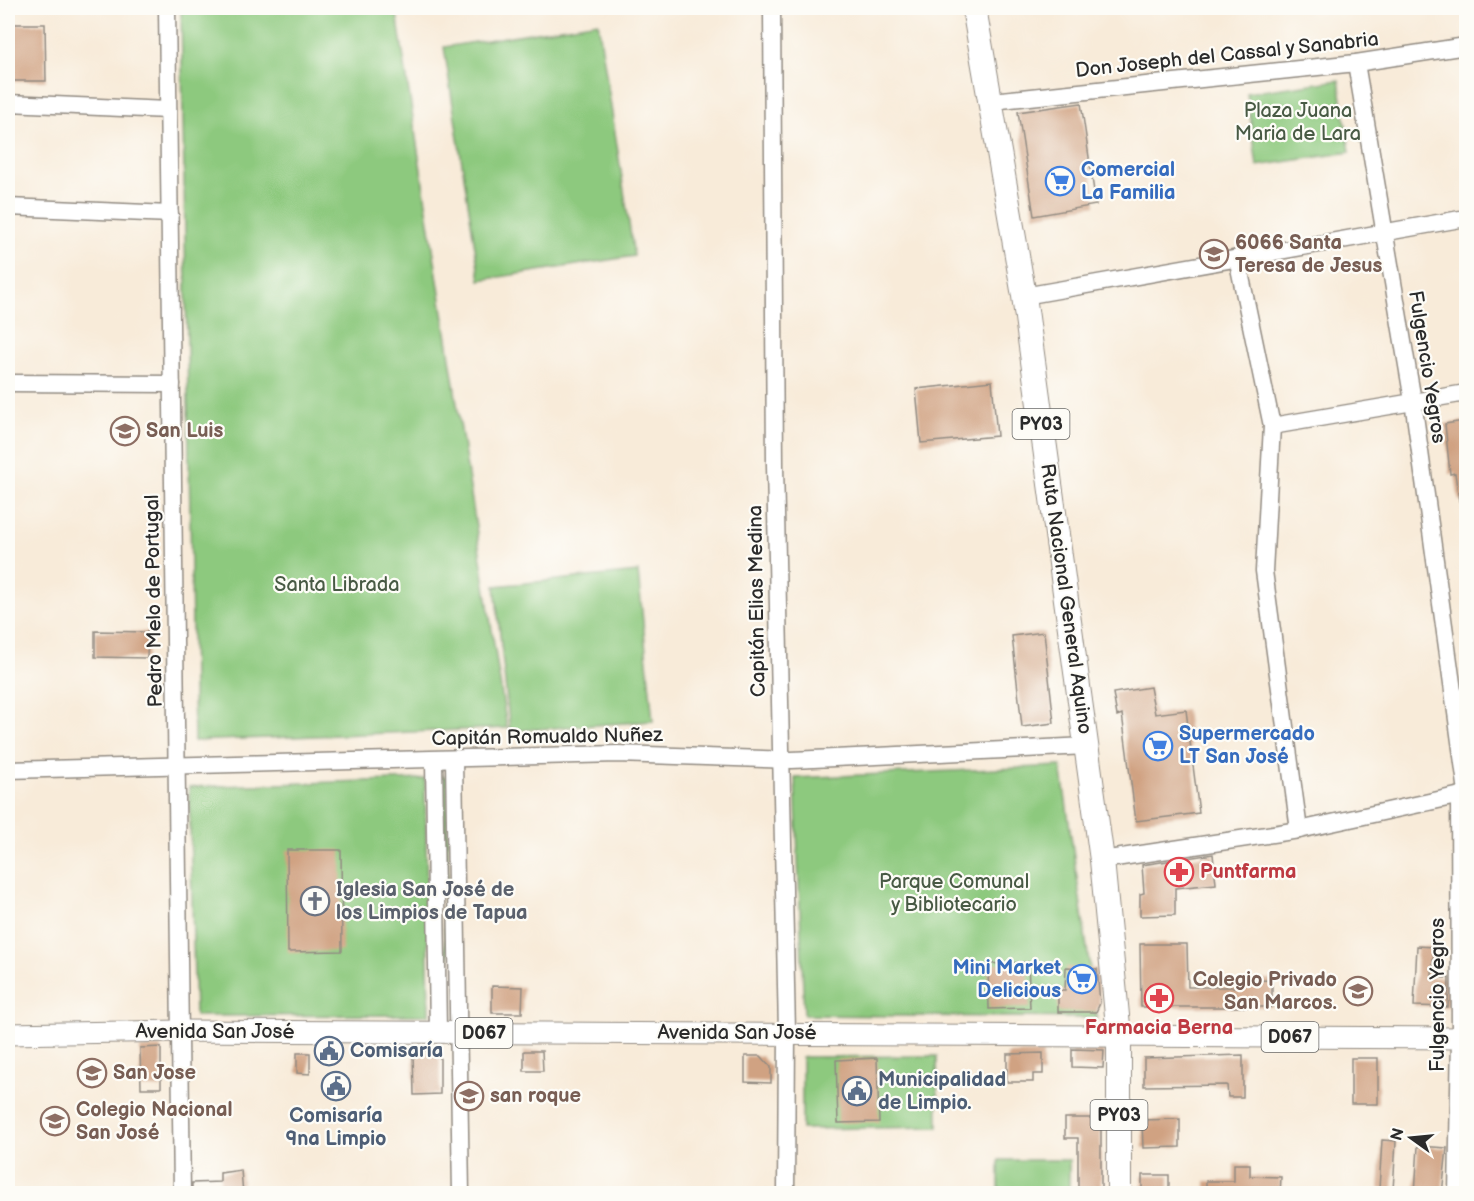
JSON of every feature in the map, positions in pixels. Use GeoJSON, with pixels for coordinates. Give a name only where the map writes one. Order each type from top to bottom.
{"type":"FeatureCollection","features":[{"type":"Feature","properties":{"kind":"highway","name":"Ruta Nacional General Aquino"},"geometry":{"type":"LineString","coordinates":[[974,8],[992,101],[1024,296],[1102,860],[1119,1036],[1119,1194]]}},
{"type":"Feature","properties":{"kind":"main road","name":"Avenida San José"},"geometry":{"type":"LineString","coordinates":[[8,1034],[180,1031],[788,1032],[1463,1038]]}},
{"type":"Feature","properties":{"kind":"street","name":"Pedro Melo de Portugal"},"geometry":{"type":"LineString","coordinates":[[167,8],[182,1194]]}},
{"type":"Feature","properties":{"kind":"street","name":"Capitán Elias Medina"},"geometry":{"type":"LineString","coordinates":[[772,8],[775,453],[788,1032],[786,1194]]}},
{"type":"Feature","properties":{"kind":"street","name":"Don Joseph del Cassal y Sanabria"},"geometry":{"type":"LineString","coordinates":[[992,101],[1356,63],[1467,46]]}},
{"type":"Feature","properties":{"kind":"street","name":"Fulgencio Yegros"},"geometry":{"type":"LineString","coordinates":[[1356,63],[1413,401],[1464,792],[1463,1038],[1457,1194]]}},
{"type":"Feature","properties":{"kind":"street"},"geometry":{"type":"LineString","coordinates":[[8,103],[168,110]]}},
{"type":"Feature","properties":{"kind":"street"},"geometry":{"type":"LineString","coordinates":[[8,207],[170,214]]}},
{"type":"Feature","properties":{"kind":"street"},"geometry":{"type":"LineString","coordinates":[[1024,296],[1467,218]]}},
{"type":"Feature","properties":{"kind":"street"},"geometry":{"type":"LineString","coordinates":[[1237,258],[1272,426],[1264,571],[1299,830]]}},
{"type":"Feature","properties":{"kind":"street"},"geometry":{"type":"LineString","coordinates":[[8,383],[172,384]]}},
{"type":"Feature","properties":{"kind":"street"},"geometry":{"type":"LineString","coordinates":[[1272,426],[1467,393]]}},
{"type":"Feature","properties":{"kind":"street","name":"Capitán Romualdo Nuñez"},"geometry":{"type":"LineString","coordinates":[[8,770],[434,761],[618,754],[781,760],[1087,746]]}},
{"type":"Feature","properties":{"kind":"street"},"geometry":{"type":"LineString","coordinates":[[448,1032],[454,760]]}},
{"type":"Feature","properties":{"kind":"street"},"geometry":{"type":"LineString","coordinates":[[434,761],[448,1032],[460,1194]]}},
{"type":"Feature","properties":{"kind":"street"},"geometry":{"type":"LineString","coordinates":[[1102,860],[1299,830],[1464,792]]}},
{"type":"Feature","properties":{"kind":"green space","name":"Santa Librada"},"geometry":{"type":"Polygon","coordinates":[[[181,8],[396,8],[507,728],[194,741],[181,8]]]}},
{"type":"Feature","properties":{"kind":"green space"},"geometry":{"type":"Polygon","coordinates":[[[598,22],[634,256],[480,280],[444,47],[598,22]]]}},
{"type":"Feature","properties":{"kind":"green space","name":"Plaza Juana Maria de Lara"},"geometry":{"type":"Polygon","coordinates":[[[1339,80],[1350,152],[1257,166],[1247,93],[1339,80]]]}},
{"type":"Feature","properties":{"kind":"green space"},"geometry":{"type":"Polygon","coordinates":[[[638,572],[653,721],[510,731],[495,586],[638,572]]]}},
{"type":"Feature","properties":{"kind":"green space","name":"Parque Comunal y Bibliotecario"},"geometry":{"type":"Polygon","coordinates":[[[1061,766],[1097,1018],[804,1015],[795,778],[1061,766]]]}},
{"type":"Feature","properties":{"kind":"green space"},"geometry":{"type":"Polygon","coordinates":[[[442,776],[447,777],[449,1017],[446,1016],[442,776]]]}},
{"type":"Feature","properties":{"kind":"green space"},"geometry":{"type":"Polygon","coordinates":[[[425,779],[429,1015],[195,1016],[189,787],[425,779]]]}},
{"type":"Feature","properties":{"kind":"green space"},"geometry":{"type":"Polygon","coordinates":[[[937,1056],[938,1127],[802,1129],[802,1057],[937,1056]]]}},
{"type":"Feature","properties":{"kind":"green space"},"geometry":{"type":"Polygon","coordinates":[[[999,1160],[1069,1160],[1069,1193],[999,1193],[999,1160]]]}},
{"type":"Feature","properties":{"kind":"building"},"geometry":{"type":"Polygon","coordinates":[[[8,24],[45,24],[46,81],[8,81],[8,24]]]}},
{"type":"Feature","properties":{"kind":"building"},"geometry":{"type":"Polygon","coordinates":[[[1081,103],[1096,205],[1034,216],[1018,112],[1081,103]]]}},
{"type":"Feature","properties":{"kind":"building"},"geometry":{"type":"Polygon","coordinates":[[[992,381],[997,436],[921,443],[916,389],[992,381]]]}},
{"type":"Feature","properties":{"kind":"building"},"geometry":{"type":"Polygon","coordinates":[[[1464,421],[1467,501],[1459,501],[1455,473],[1450,474],[1445,424],[1464,421]]]}},
{"type":"Feature","properties":{"kind":"building"},"geometry":{"type":"Polygon","coordinates":[[[95,631],[148,632],[147,658],[95,657],[95,631]]]}},
{"type":"Feature","properties":{"kind":"building"},"geometry":{"type":"Polygon","coordinates":[[[1044,632],[1054,723],[1022,727],[1012,636],[1044,632]]]}},
{"type":"Feature","properties":{"kind":"building","name":"Supermercado LT San José"},"geometry":{"type":"Polygon","coordinates":[[[1150,687],[1155,714],[1186,710],[1199,813],[1136,821],[1122,714],[1117,716],[1113,693],[1150,687]]]}},
{"type":"Feature","properties":{"kind":"building","name":"Iglesia San José de los Limpios de Tapua"},"geometry":{"type":"Polygon","coordinates":[[[287,850],[341,850],[342,951],[288,952],[287,850]]]}},
{"type":"Feature","properties":{"kind":"building","name":"Puntfarma"},"geometry":{"type":"Polygon","coordinates":[[[1213,854],[1216,884],[1175,888],[1175,915],[1140,916],[1140,894],[1144,893],[1142,865],[1213,854]]]}},
{"type":"Feature","properties":{"kind":"building"},"geometry":{"type":"Polygon","coordinates":[[[1140,944],[1187,944],[1188,987],[1239,987],[1239,981],[1272,980],[1272,1007],[1141,1007],[1140,944]]]}},
{"type":"Feature","properties":{"kind":"building"},"geometry":{"type":"Polygon","coordinates":[[[1417,946],[1434,947],[1432,977],[1449,978],[1448,1007],[1414,1006],[1417,946]]]}},
{"type":"Feature","properties":{"kind":"building"},"geometry":{"type":"Polygon","coordinates":[[[1028,962],[1030,1008],[989,1009],[988,964],[1028,962]]]}},
{"type":"Feature","properties":{"kind":"building"},"geometry":{"type":"Polygon","coordinates":[[[1066,967],[1097,969],[1100,1003],[1096,1012],[1058,1012],[1058,990],[1065,990],[1066,967]]]}},
{"type":"Feature","properties":{"kind":"building"},"geometry":{"type":"Polygon","coordinates":[[[492,986],[523,987],[522,1013],[492,1013],[492,986]]]}},
{"type":"Feature","properties":{"kind":"building"},"geometry":{"type":"Polygon","coordinates":[[[161,1047],[161,1088],[141,1088],[140,1048],[161,1047]]]}},
{"type":"Feature","properties":{"kind":"building"},"geometry":{"type":"Polygon","coordinates":[[[1072,1049],[1104,1050],[1103,1068],[1072,1067],[1072,1049]]]}},
{"type":"Feature","properties":{"kind":"building"},"geometry":{"type":"Polygon","coordinates":[[[440,1050],[440,1094],[414,1095],[413,1051],[440,1050]]]}},
{"type":"Feature","properties":{"kind":"building"},"geometry":{"type":"Polygon","coordinates":[[[524,1051],[542,1051],[543,1071],[524,1071],[524,1051]]]}},
{"type":"Feature","properties":{"kind":"building"},"geometry":{"type":"Polygon","coordinates":[[[297,1053],[310,1053],[310,1074],[297,1073],[297,1053]]]}},
{"type":"Feature","properties":{"kind":"building"},"geometry":{"type":"Polygon","coordinates":[[[1043,1053],[1043,1074],[1033,1074],[1033,1082],[1007,1082],[1007,1054],[1043,1053]]]}},
{"type":"Feature","properties":{"kind":"building"},"geometry":{"type":"Polygon","coordinates":[[[1243,1055],[1243,1097],[1228,1097],[1227,1085],[1144,1086],[1144,1058],[1243,1055]]]}},
{"type":"Feature","properties":{"kind":"building"},"geometry":{"type":"Polygon","coordinates":[[[745,1056],[761,1056],[771,1067],[771,1083],[745,1082],[745,1056]]]}},
{"type":"Feature","properties":{"kind":"building","name":"Municipalidad de Limpio."},"geometry":{"type":"Polygon","coordinates":[[[877,1058],[879,1122],[838,1123],[836,1060],[877,1058]]]}},
{"type":"Feature","properties":{"kind":"building"},"geometry":{"type":"Polygon","coordinates":[[[1351,1058],[1378,1058],[1378,1104],[1351,1104],[1351,1058]]]}},
{"type":"Feature","properties":{"kind":"building"},"geometry":{"type":"Polygon","coordinates":[[[1065,1118],[1101,1118],[1101,1194],[1078,1194],[1078,1138],[1065,1138],[1065,1118]]]}},
{"type":"Feature","properties":{"kind":"building"},"geometry":{"type":"Polygon","coordinates":[[[1180,1119],[1180,1147],[1143,1148],[1142,1120],[1180,1119]]]}},
{"type":"Feature","properties":{"kind":"building"},"geometry":{"type":"Polygon","coordinates":[[[1382,1140],[1396,1141],[1393,1190],[1379,1189],[1382,1140]]]}},
{"type":"Feature","properties":{"kind":"building"},"geometry":{"type":"Polygon","coordinates":[[[1418,1146],[1447,1148],[1442,1194],[1415,1194],[1418,1146]]]}},
{"type":"Feature","properties":{"kind":"building"},"geometry":{"type":"Polygon","coordinates":[[[1234,1164],[1250,1164],[1250,1176],[1281,1177],[1280,1194],[1206,1194],[1206,1181],[1234,1181],[1234,1164]]]}},
{"type":"Feature","properties":{"kind":"building"},"geometry":{"type":"Polygon","coordinates":[[[241,1170],[243,1194],[192,1194],[192,1183],[220,1182],[220,1173],[241,1170]]]}},
{"type":"Feature","properties":{"kind":"building"},"geometry":{"type":"Polygon","coordinates":[[[1142,1175],[1169,1175],[1169,1194],[1142,1194],[1142,1175]]]}},
{"type":"Feature","properties":{"kind":"place","name":"Comercial La Familia"},"geometry":{"type":"Point","coordinates":[1060,181]}},
{"type":"Feature","properties":{"kind":"place","name":"6066 Santa Teresa de Jesus"},"geometry":{"type":"Point","coordinates":[1214,254]}},
{"type":"Feature","properties":{"kind":"place","name":"San Luis"},"geometry":{"type":"Point","coordinates":[125,431]}},
{"type":"Feature","properties":{"kind":"place","name":"Supermercado LT San José"},"geometry":{"type":"Point","coordinates":[1158,746]}},
{"type":"Feature","properties":{"kind":"place","name":"Puntfarma"},"geometry":{"type":"Point","coordinates":[1179,872]}},
{"type":"Feature","properties":{"kind":"place","name":"Iglesia San José de los Limpios de Tapua"},"geometry":{"type":"Point","coordinates":[315,901]}},
{"type":"Feature","properties":{"kind":"place","name":"Mini Market Delicious"},"geometry":{"type":"Point","coordinates":[1082,979]}},
{"type":"Feature","properties":{"kind":"place","name":"Colegio Privado San Marcos."},"geometry":{"type":"Point","coordinates":[1358,991]}},
{"type":"Feature","properties":{"kind":"place","name":"Farmacia Berna"},"geometry":{"type":"Point","coordinates":[1159,998]}},
{"type":"Feature","properties":{"kind":"place","name":"Comisaría"},"geometry":{"type":"Point","coordinates":[329,1051]}},
{"type":"Feature","properties":{"kind":"place","name":"San Jose"},"geometry":{"type":"Point","coordinates":[92,1073]}},
{"type":"Feature","properties":{"kind":"place","name":"Comisaría 9na Limpio"},"geometry":{"type":"Point","coordinates":[336,1086]}},
{"type":"Feature","properties":{"kind":"place","name":"Municipalidad de Limpio."},"geometry":{"type":"Point","coordinates":[857,1091]}},
{"type":"Feature","properties":{"kind":"place","name":"san roque"},"geometry":{"type":"Point","coordinates":[469,1096]}},
{"type":"Feature","properties":{"kind":"place","name":"Colegio Nacional San José"},"geometry":{"type":"Point","coordinates":[55,1121]}}]}
